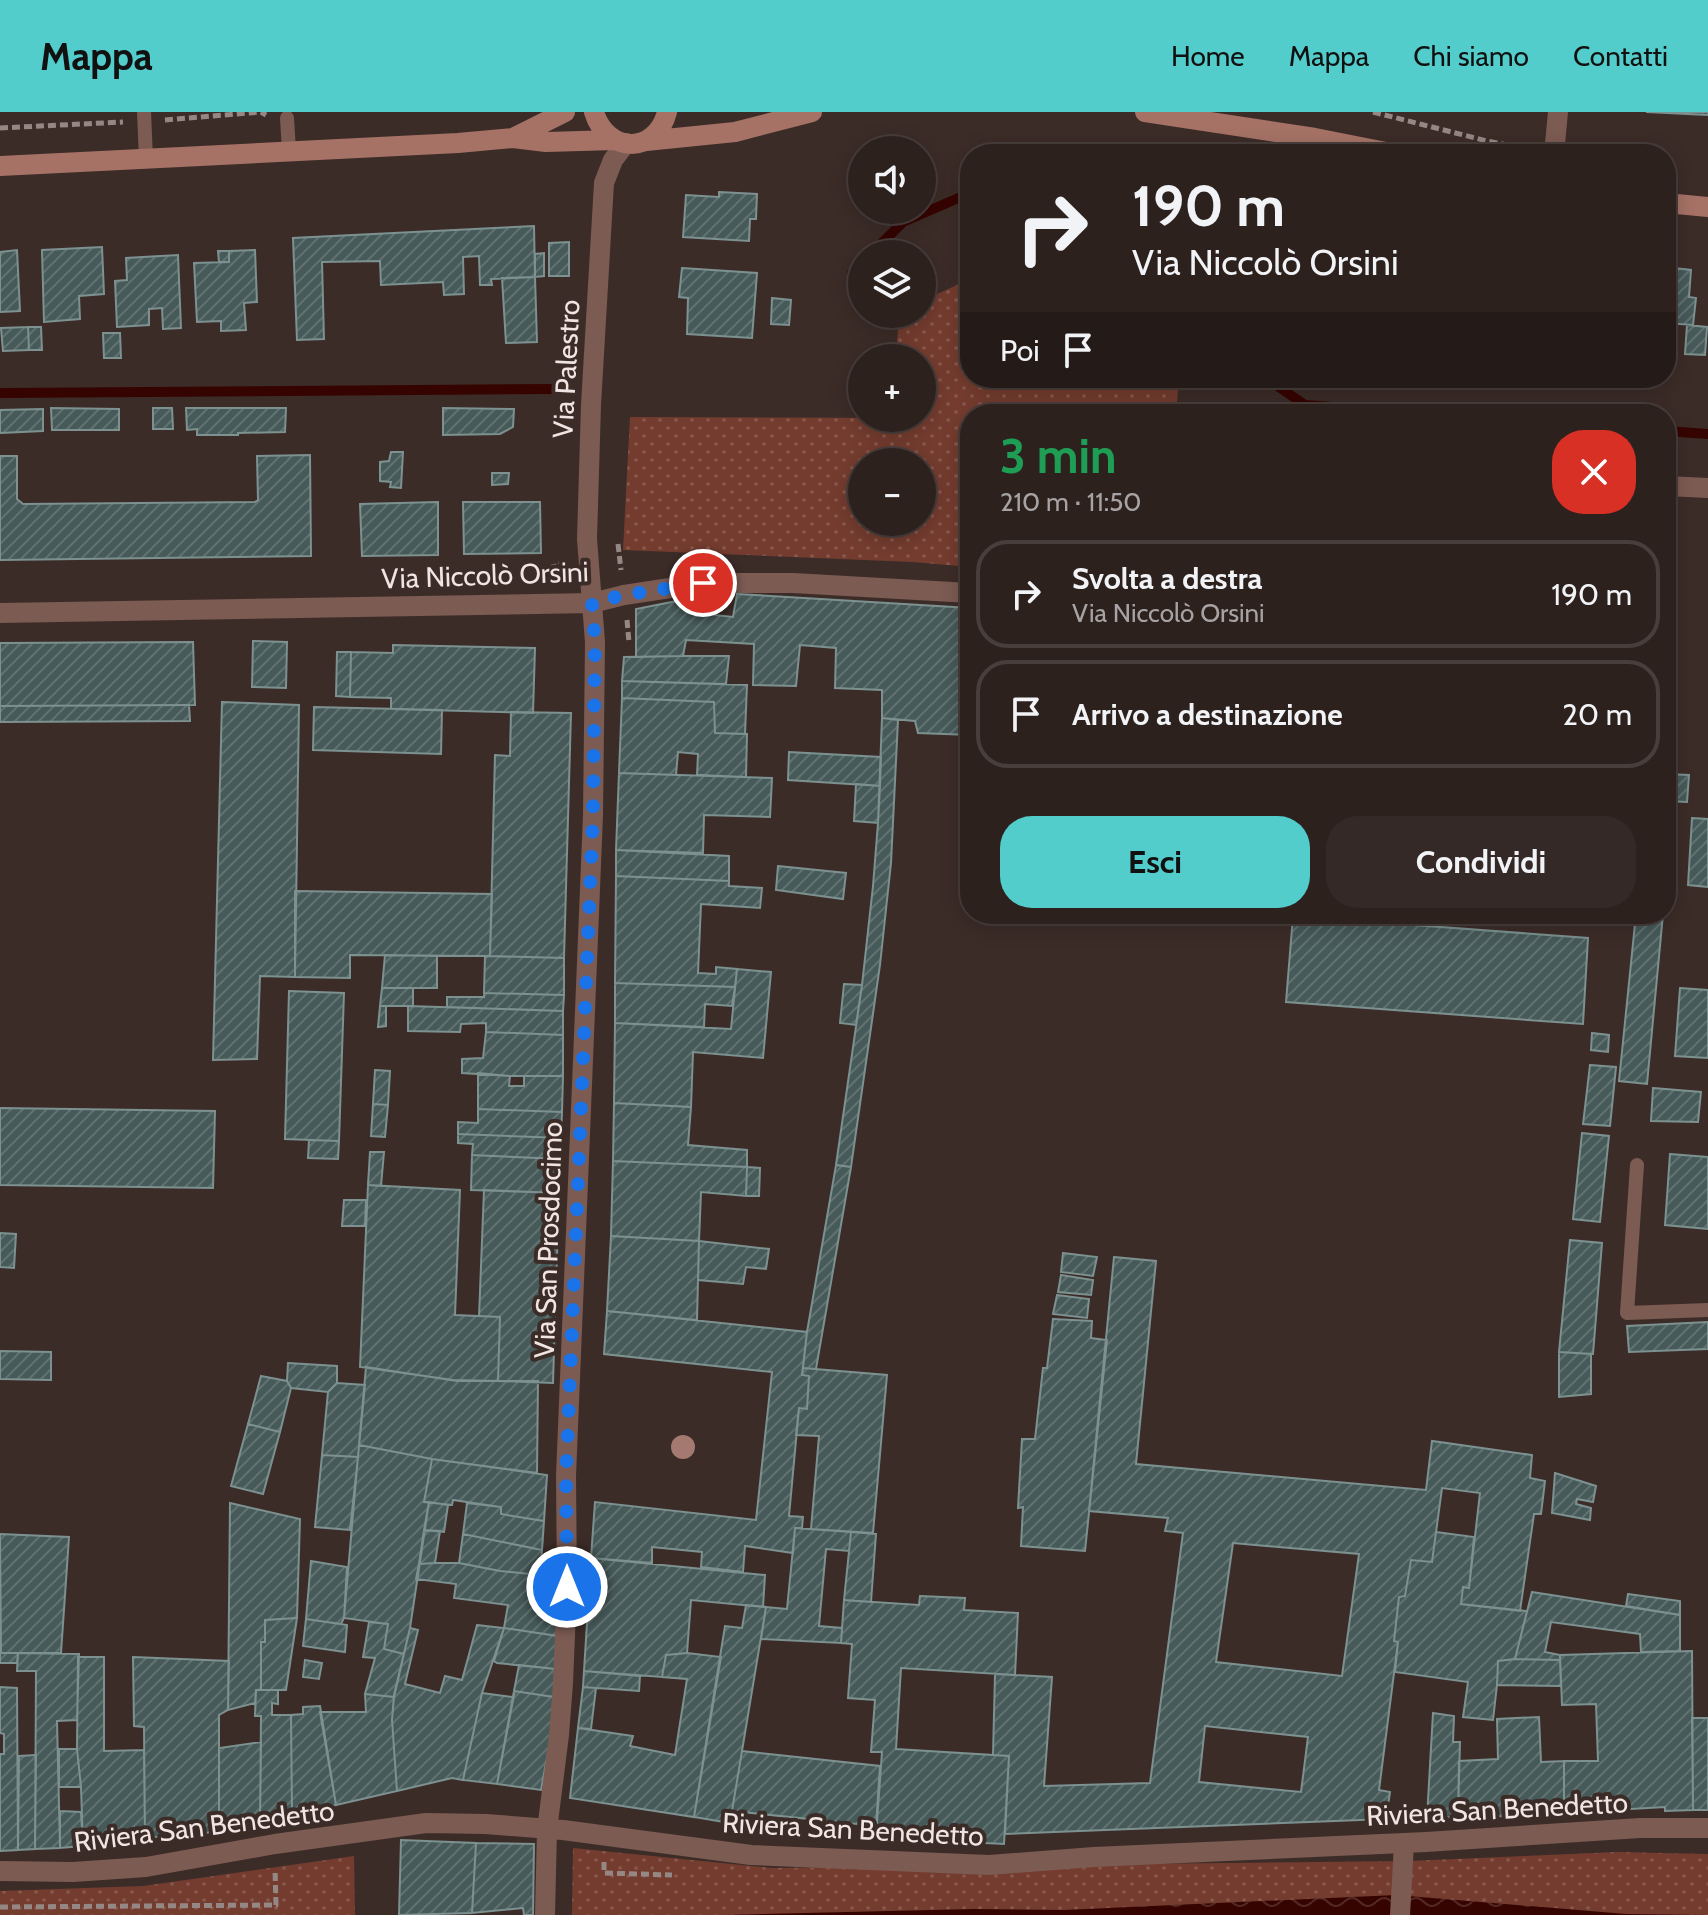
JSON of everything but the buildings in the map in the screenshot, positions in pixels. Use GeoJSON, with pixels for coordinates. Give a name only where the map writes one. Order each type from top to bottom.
{"type":"FeatureCollection","features":[{"type":"Feature","properties":{"kind":"main road"},"geometry":{"type":"LineString","coordinates":[[513,138],[565,112]]}},
{"type":"Feature","properties":{"kind":"main road"},"geometry":{"type":"LineString","coordinates":[[594,112],[605,133],[629,141]]}},
{"type":"Feature","properties":{"kind":"main road","name":"Via Palestro"},"geometry":{"type":"LineString","coordinates":[[629,141],[656,133],[667,112]]}},
{"type":"Feature","properties":{"kind":"main road"},"geometry":{"type":"LineString","coordinates":[[0,166],[513,138],[546,142],[629,141],[735,132],[812,112]]}},
{"type":"Feature","properties":{"kind":"main road"},"geometry":{"type":"LineString","coordinates":[[1145,112],[1345,144]]}},
{"type":"Feature","properties":{"kind":"main road"},"geometry":{"type":"LineString","coordinates":[[1676,204],[1708,207]]}},
{"type":"Feature","properties":{"kind":"street"},"geometry":{"type":"LineString","coordinates":[[1555,144],[1558,112]]}},
{"type":"Feature","properties":{"kind":"street","name":"Via Palestro"},"geometry":{"type":"LineString","coordinates":[[592,603],[587,539],[604,183],[613,160],[629,141]]}},
{"type":"Feature","properties":{"kind":"street"},"geometry":{"type":"LineString","coordinates":[[1676,486],[1708,488]]}},
{"type":"Feature","properties":{"kind":"street","name":"Via Niccolò Orsini"},"geometry":{"type":"LineString","coordinates":[[0,613],[592,603],[703,583],[793,583],[960,592]]}},
{"type":"Feature","properties":{"kind":"street","name":"Via San Prosdocimo"},"geometry":{"type":"LineString","coordinates":[[545,1915],[547,1830],[559,1735],[567,1587],[566,1476],[593,815],[595,642],[592,603]]}},
{"type":"Feature","properties":{"kind":"street","name":"Riviera San Benedetto"},"geometry":{"type":"LineString","coordinates":[[0,1871],[73,1872],[146,1867],[275,1844],[426,1823],[563,1830],[751,1855],[989,1865],[1094,1857],[1404,1844],[1640,1828],[1708,1828]]}},
{"type":"Feature","properties":{"kind":"street"},"geometry":{"type":"LineString","coordinates":[[1400,1915],[1404,1844]]}},
{"type":"Feature","properties":{"kind":"lane"},"geometry":{"type":"LineString","coordinates":[[144,112],[146,159]]}},
{"type":"Feature","properties":{"kind":"lane"},"geometry":{"type":"LineString","coordinates":[[287,118],[289,151]]}},
{"type":"Feature","properties":{"kind":"lane"},"geometry":{"type":"LineString","coordinates":[[1637,1165],[1627,1313],[1708,1310]]}},
{"type":"Feature","properties":{"kind":"path"},"geometry":{"type":"LineString","coordinates":[[1373,112],[1502,144]]}},
{"type":"Feature","properties":{"kind":"path"},"geometry":{"type":"LineString","coordinates":[[0,1907],[276,1905],[275,1844]]}},
{"type":"Feature","properties":{"kind":"shaded area"},"geometry":{"type":"Polygon","coordinates":[[[960,284],[960,388],[1178,388],[1177,404],[960,404],[960,566],[623,550],[630,417],[848,418],[848,432],[936,432],[936,344],[897,344],[898,328],[936,328],[936,295],[960,284]]]}},
{"type":"Feature","properties":{"kind":"shaded area"},"geometry":{"type":"Polygon","coordinates":[[[573,1848],[771,1868],[1409,1861],[1617,1852],[1708,1854],[1708,1915],[572,1915],[573,1848]]]}},
{"type":"Feature","properties":{"kind":"shaded area"},"geometry":{"type":"Polygon","coordinates":[[[354,1856],[355,1915],[0,1915],[0,1891],[143,1886],[354,1856]]]}},
{"type":"Feature","properties":{"kind":"water"},"geometry":{"type":"Polygon","coordinates":[[[1396,1895],[1626,1914],[1708,1915],[725,1915],[1064,1910],[1396,1895]]]}},
{"type":"Feature","properties":{"kind":"waterway"},"geometry":{"type":"LineString","coordinates":[[885,240],[903,222],[960,197]]}},
{"type":"Feature","properties":{"kind":"waterway"},"geometry":{"type":"LineString","coordinates":[[1280,388],[1304,404]]}},
{"type":"Feature","properties":{"kind":"waterway"},"geometry":{"type":"LineString","coordinates":[[0,393],[558,389]]}},
{"type":"Feature","properties":{"kind":"waterway"},"geometry":{"type":"LineString","coordinates":[[1676,432],[1708,434]]}},
{"type":"Feature","properties":{"kind":"route"},"geometry":{"type":"LineString","coordinates":[[567,1587],[566,1476],[593,815],[595,642],[592,603],[703,583]]}}]}
